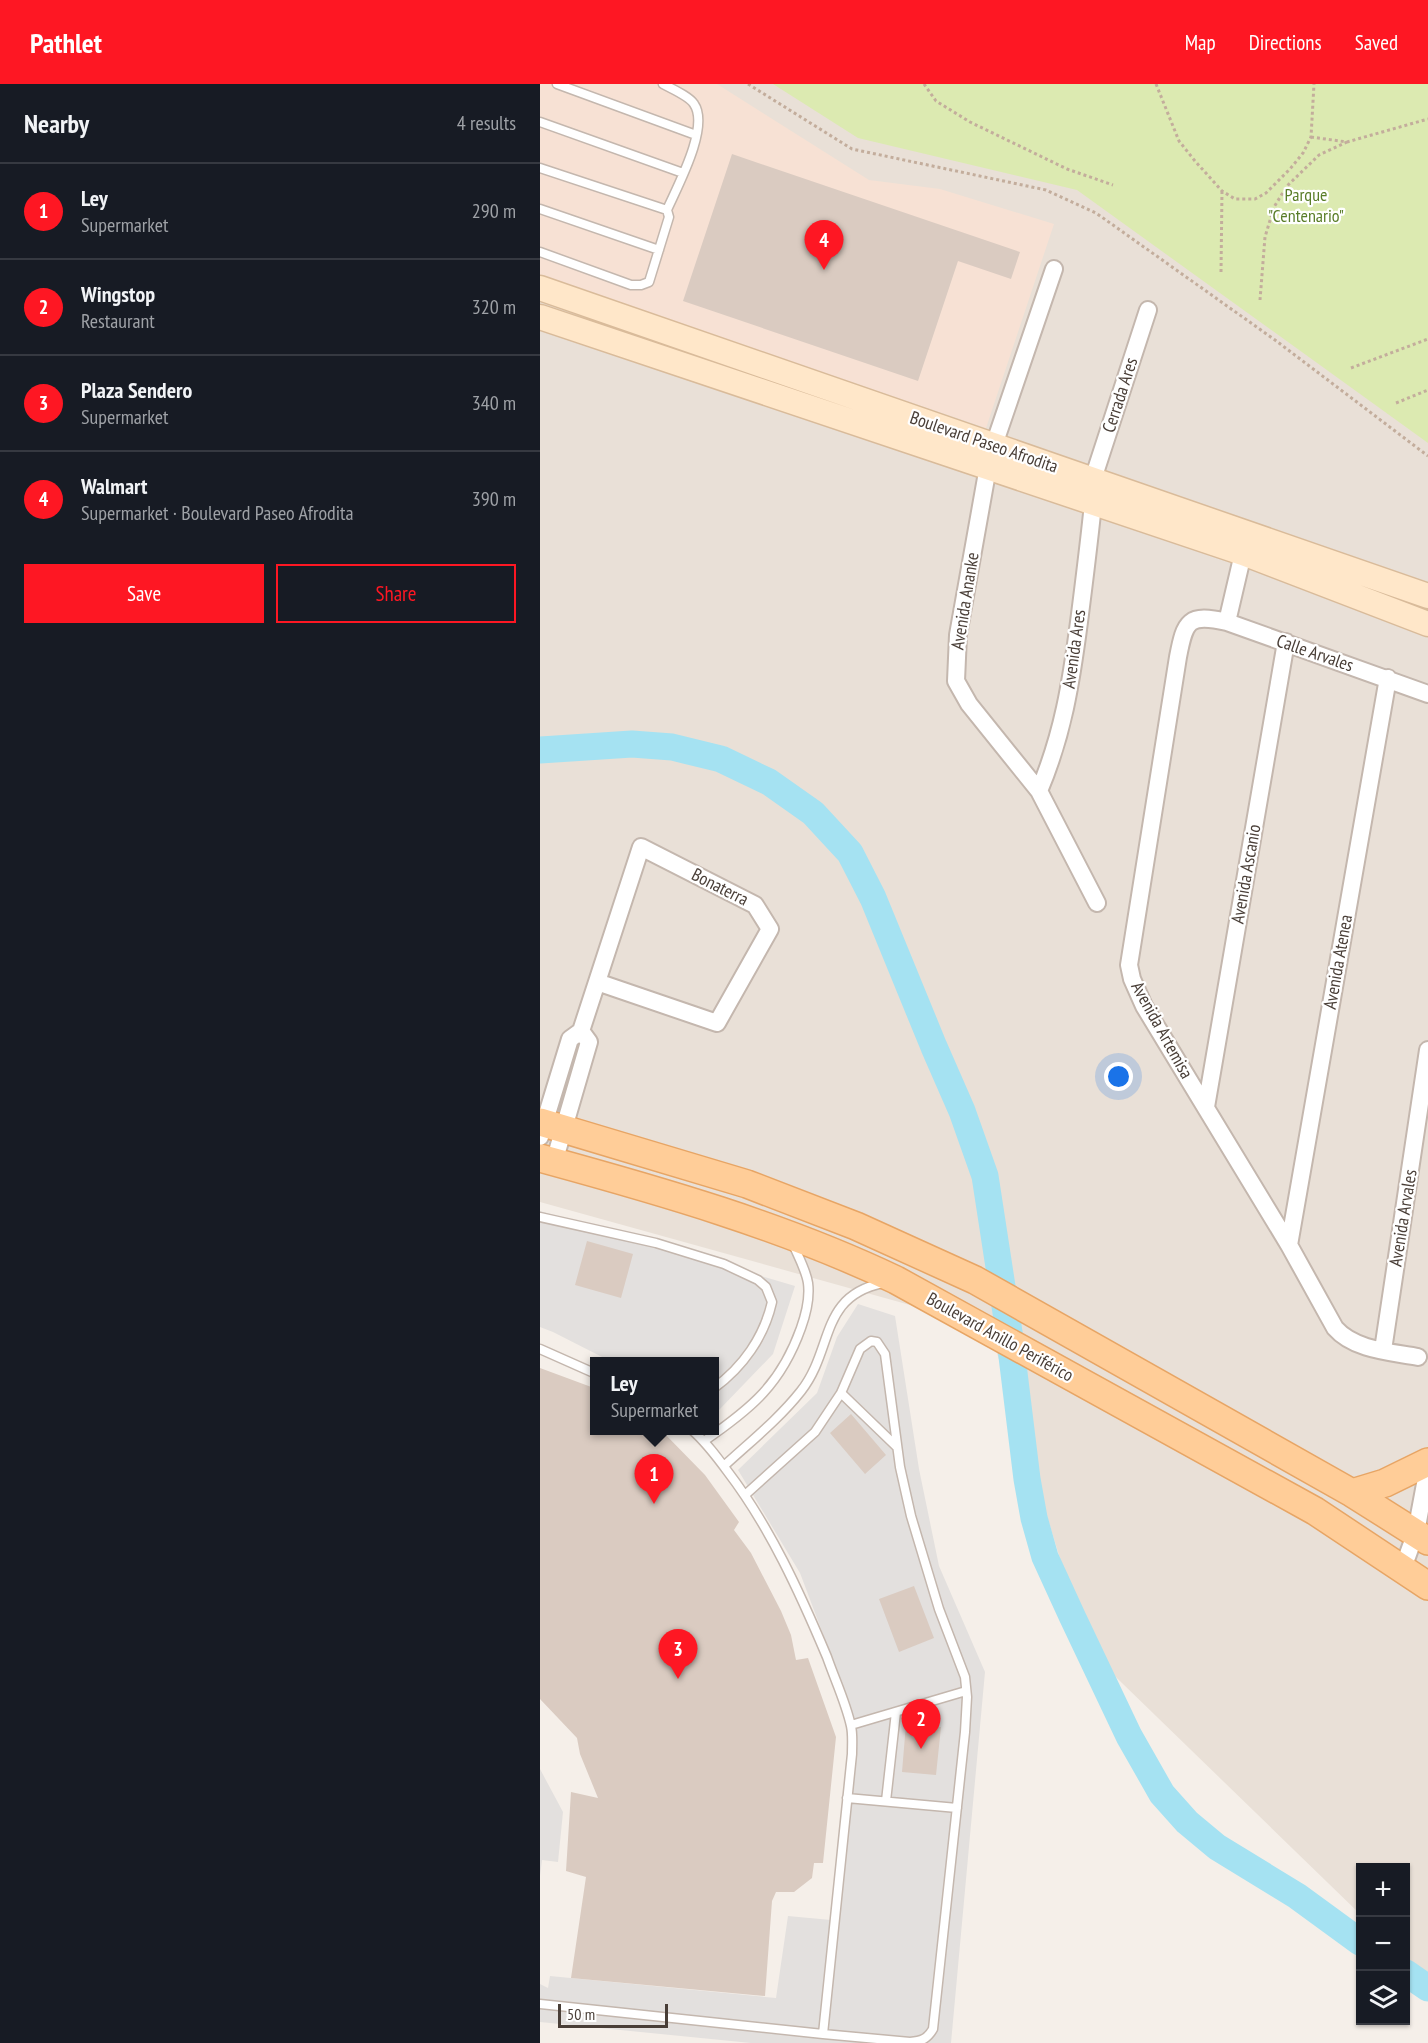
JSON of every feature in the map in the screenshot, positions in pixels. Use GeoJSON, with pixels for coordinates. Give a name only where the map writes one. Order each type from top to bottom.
{"type":"FeatureCollection","features":[{"type":"Feature","properties":{"kind":"main road","name":"Boulevard Anillo Periférico"},"geometry":{"type":"LineString","coordinates":[[547,1128],[747,1184],[856,1226],[975,1280],[1196,1407],[1352,1493],[1422,1536]]}},
{"type":"Feature","properties":{"kind":"main road","name":"Boulevard Anillo Periférico"},"geometry":{"type":"LineString","coordinates":[[547,1160],[748,1220],[788,1234],[896,1280],[1315,1511],[1428,1586]]}},
{"type":"Feature","properties":{"kind":"main road"},"geometry":{"type":"LineString","coordinates":[[1352,1493],[1385,1483],[1428,1462]]}},
{"type":"Feature","properties":{"kind":"street","name":"Avenida Ananke"},"geometry":{"type":"LineString","coordinates":[[1054,269],[991,456],[958,635],[956,681],[969,704],[1039,791],[1097,903]]}},
{"type":"Feature","properties":{"kind":"street","name":"Boulevard Paseo Afrodita"},"geometry":{"type":"LineString","coordinates":[[540,288],[991,456],[1093,504],[1245,543],[1428,596]]}},
{"type":"Feature","properties":{"kind":"street","name":"Cerrada Ares"},"geometry":{"type":"LineString","coordinates":[[1093,479],[1148,310]]}},
{"type":"Feature","properties":{"kind":"street","name":"Boulevard Paseo Afrodita"},"geometry":{"type":"LineString","coordinates":[[540,317],[991,456],[1093,479],[1428,624]]}},
{"type":"Feature","properties":{"kind":"street","name":"Avenida Ares"},"geometry":{"type":"LineString","coordinates":[[1039,791],[1060,735],[1071,678],[1093,504]]}},
{"type":"Feature","properties":{"kind":"street"},"geometry":{"type":"LineString","coordinates":[[1227,621],[1245,543]]}},
{"type":"Feature","properties":{"kind":"street","name":"Calle Arvales"},"geometry":{"type":"LineString","coordinates":[[1201,617],[1227,621],[1428,694]]}},
{"type":"Feature","properties":{"kind":"street","name":"Avenida Artemisa"},"geometry":{"type":"LineString","coordinates":[[1201,617],[1190,622],[1182,635],[1129,965],[1132,979],[1144,1006],[1288,1245],[1329,1320],[1342,1337],[1383,1350],[1418,1357]]}},
{"type":"Feature","properties":{"kind":"street","name":"Avenida Ascanio"},"geometry":{"type":"LineString","coordinates":[[1206,1107],[1286,642]]}},
{"type":"Feature","properties":{"kind":"street","name":"Avenida Atenea"},"geometry":{"type":"LineString","coordinates":[[1288,1245],[1388,678]]}},
{"type":"Feature","properties":{"kind":"street","name":"Bonaterra"},"geometry":{"type":"LineString","coordinates":[[547,1128],[557,1081],[570,1039],[580,1031],[641,847],[754,905],[770,929],[717,1023],[597,982]]}},
{"type":"Feature","properties":{"kind":"street"},"geometry":{"type":"LineString","coordinates":[[547,1160],[547,1128],[575,1087],[589,1042],[580,1031]]}},
{"type":"Feature","properties":{"kind":"street","name":"Avenida Arvales"},"geometry":{"type":"LineString","coordinates":[[1383,1350],[1428,1050]]}},
{"type":"Feature","properties":{"kind":"street"},"geometry":{"type":"LineString","coordinates":[[557,1081],[575,1087]]}},
{"type":"Feature","properties":{"kind":"street"},"geometry":{"type":"LineString","coordinates":[[1403,1568],[1422,1536],[1428,1468]]}},
{"type":"Feature","properties":{"kind":"lane"},"geometry":{"type":"LineString","coordinates":[[557,84],[696,135]]}},
{"type":"Feature","properties":{"kind":"lane"},"geometry":{"type":"LineString","coordinates":[[540,252],[631,285],[649,282],[669,217],[667,210],[694,146],[698,113],[694,103],[663,84]]}},
{"type":"Feature","properties":{"kind":"lane"},"geometry":{"type":"LineString","coordinates":[[540,122],[683,172]]}},
{"type":"Feature","properties":{"kind":"lane"},"geometry":{"type":"LineString","coordinates":[[540,168],[667,210]]}},
{"type":"Feature","properties":{"kind":"lane"},"geometry":{"type":"LineString","coordinates":[[540,209],[658,250]]}},
{"type":"Feature","properties":{"kind":"lane"},"geometry":{"type":"LineString","coordinates":[[540,1217],[656,1242],[692,1253],[748,1274],[766,1287],[772,1302],[765,1327],[739,1366],[719,1384]]}},
{"type":"Feature","properties":{"kind":"lane"},"geometry":{"type":"LineString","coordinates":[[719,1430],[748,1408],[781,1372],[794,1348],[805,1318],[809,1297],[808,1282],[788,1234]]}},
{"type":"Feature","properties":{"kind":"lane"},"geometry":{"type":"LineString","coordinates":[[724,1466],[768,1426],[802,1390],[812,1373],[833,1320],[843,1304],[853,1294],[896,1280]]}},
{"type":"Feature","properties":{"kind":"lane"},"geometry":{"type":"LineString","coordinates":[[540,2004],[910,2042],[921,2041],[928,2037],[933,2029],[965,1732],[966,1691],[960,1662],[939,1609],[910,1516],[900,1467],[885,1354],[877,1342],[871,1341],[860,1349],[841,1393],[815,1432],[746,1495]]}},
{"type":"Feature","properties":{"kind":"lane"},"geometry":{"type":"LineString","coordinates":[[540,1349],[590,1371]]}},
{"type":"Feature","properties":{"kind":"lane"},"geometry":{"type":"LineString","coordinates":[[841,1393],[898,1447]]}},
{"type":"Feature","properties":{"kind":"lane"},"geometry":{"type":"LineString","coordinates":[[697,1435],[746,1495],[793,1581],[833,1673],[851,1725],[852,1754],[823,2034]]}},
{"type":"Feature","properties":{"kind":"lane"},"geometry":{"type":"LineString","coordinates":[[704,1441],[712,1435]]}},
{"type":"Feature","properties":{"kind":"lane"},"geometry":{"type":"LineString","coordinates":[[851,1725],[966,1691]]}},
{"type":"Feature","properties":{"kind":"lane"},"geometry":{"type":"LineString","coordinates":[[886,1801],[896,1712]]}},
{"type":"Feature","properties":{"kind":"lane"},"geometry":{"type":"LineString","coordinates":[[847,1798],[957,1808]]}},
{"type":"Feature","properties":{"kind":"path"},"geometry":{"type":"LineString","coordinates":[[748,84],[852,149],[1046,190],[1096,213],[1275,340],[1428,456]]}},
{"type":"Feature","properties":{"kind":"path"},"geometry":{"type":"LineString","coordinates":[[924,84],[936,101],[970,122],[1067,169],[1113,185]]}},
{"type":"Feature","properties":{"kind":"path"},"geometry":{"type":"LineString","coordinates":[[1156,84],[1179,141],[1222,191],[1235,199],[1255,199],[1266,193],[1303,153],[1311,137],[1314,84]]}},
{"type":"Feature","properties":{"kind":"path"},"geometry":{"type":"LineString","coordinates":[[1260,300],[1265,237],[1274,207],[1287,186],[1319,155],[1347,142],[1428,119]]}},
{"type":"Feature","properties":{"kind":"path"},"geometry":{"type":"LineString","coordinates":[[1311,137],[1347,142]]}},
{"type":"Feature","properties":{"kind":"path"},"geometry":{"type":"LineString","coordinates":[[1221,272],[1222,191]]}},
{"type":"Feature","properties":{"kind":"path"},"geometry":{"type":"LineString","coordinates":[[1351,368],[1428,339]]}},
{"type":"Feature","properties":{"kind":"path"},"geometry":{"type":"LineString","coordinates":[[1396,403],[1428,390]]}},
{"type":"Feature","properties":{"kind":"shaded area"},"geometry":{"type":"Polygon","coordinates":[[[540,84],[1428,84],[1428,1980],[1410,1962],[1410,1863],[1356,1863],[1356,1910],[1088,1650],[989,1327],[540,1202],[540,84]]]}},
{"type":"Feature","properties":{"kind":"shaded area"},"geometry":{"type":"Polygon","coordinates":[[[540,84],[717,84],[869,180],[940,189],[1054,224],[986,428],[540,276],[540,84]]]}},
{"type":"Feature","properties":{"kind":"shaded area"},"geometry":{"type":"Polygon","coordinates":[[[540,1211],[795,1286],[773,1354],[719,1410],[719,1357],[602,1357],[540,1327],[540,1211]]]}},
{"type":"Feature","properties":{"kind":"shaded area"},"geometry":{"type":"Polygon","coordinates":[[[858,1304],[895,1316],[919,1469],[939,1566],[985,1672],[951,2043],[751,2043],[540,2022],[540,1984],[548,1988],[550,1976],[776,1998],[788,1916],[831,1920],[855,1719],[800,1573],[738,1470],[817,1393],[837,1337],[858,1304]]]}},
{"type":"Feature","properties":{"kind":"shaded area"},"geometry":{"type":"Polygon","coordinates":[[[540,1769],[563,1812],[558,1862],[542,1860],[540,1876],[540,1769]]]}},
{"type":"Feature","properties":{"kind":"green space","name":"Parque \"Centenario\""},"geometry":{"type":"Polygon","coordinates":[[[773,84],[1428,84],[1428,443],[1077,190],[858,138],[773,84]]]}},
{"type":"Feature","properties":{"kind":"building"},"geometry":{"type":"Polygon","coordinates":[[[732,154],[1020,252],[1011,279],[958,261],[918,381],[683,301],[732,154]]]}},
{"type":"Feature","properties":{"kind":"building"},"geometry":{"type":"Polygon","coordinates":[[[587,1241],[633,1254],[621,1298],[575,1285],[587,1241]]]}},
{"type":"Feature","properties":{"kind":"building"},"geometry":{"type":"Polygon","coordinates":[[[540,1368],[590,1387],[590,1435],[666,1435],[705,1475],[739,1522],[734,1530],[751,1553],[781,1611],[791,1635],[796,1660],[808,1658],[836,1737],[823,1863],[814,1863],[812,1878],[794,1892],[776,1892],[772,1901],[765,1996],[571,1978],[586,1877],[566,1871],[571,1792],[598,1798],[580,1754],[577,1738],[540,1699],[540,1368]]]}},
{"type":"Feature","properties":{"kind":"building"},"geometry":{"type":"Polygon","coordinates":[[[851,1414],[886,1455],[865,1474],[830,1433],[851,1414]]]}},
{"type":"Feature","properties":{"kind":"building"},"geometry":{"type":"Polygon","coordinates":[[[914,1586],[934,1638],[899,1652],[879,1599],[914,1586]]]}},
{"type":"Feature","properties":{"kind":"building"},"geometry":{"type":"Polygon","coordinates":[[[906,1724],[941,1727],[936,1775],[902,1772],[906,1724]]]}},
{"type":"Feature","properties":{"kind":"waterway"},"geometry":{"type":"LineString","coordinates":[[540,750],[632,744],[672,747],[721,759],[769,782],[813,813],[850,853],[873,898],[962,1111],[985,1176],[1034,1518],[1045,1557],[1072,1616],[1129,1736],[1162,1794],[1187,1822],[1217,1847],[1297,1896],[1356,1939]]}},
{"type":"Feature","properties":{"kind":"waterway"},"geometry":{"type":"LineString","coordinates":[[1410,1976],[1428,1988]]}},
{"type":"Feature","properties":{"kind":"place","name":"Walmart"},"geometry":{"type":"Point","coordinates":[824,270]}},
{"type":"Feature","properties":{"kind":"place","name":"Ley"},"geometry":{"type":"Point","coordinates":[654,1504]}},
{"type":"Feature","properties":{"kind":"place","name":"Plaza Sendero"},"geometry":{"type":"Point","coordinates":[678,1679]}},
{"type":"Feature","properties":{"kind":"place","name":"Wingstop"},"geometry":{"type":"Point","coordinates":[921,1749]}}]}
